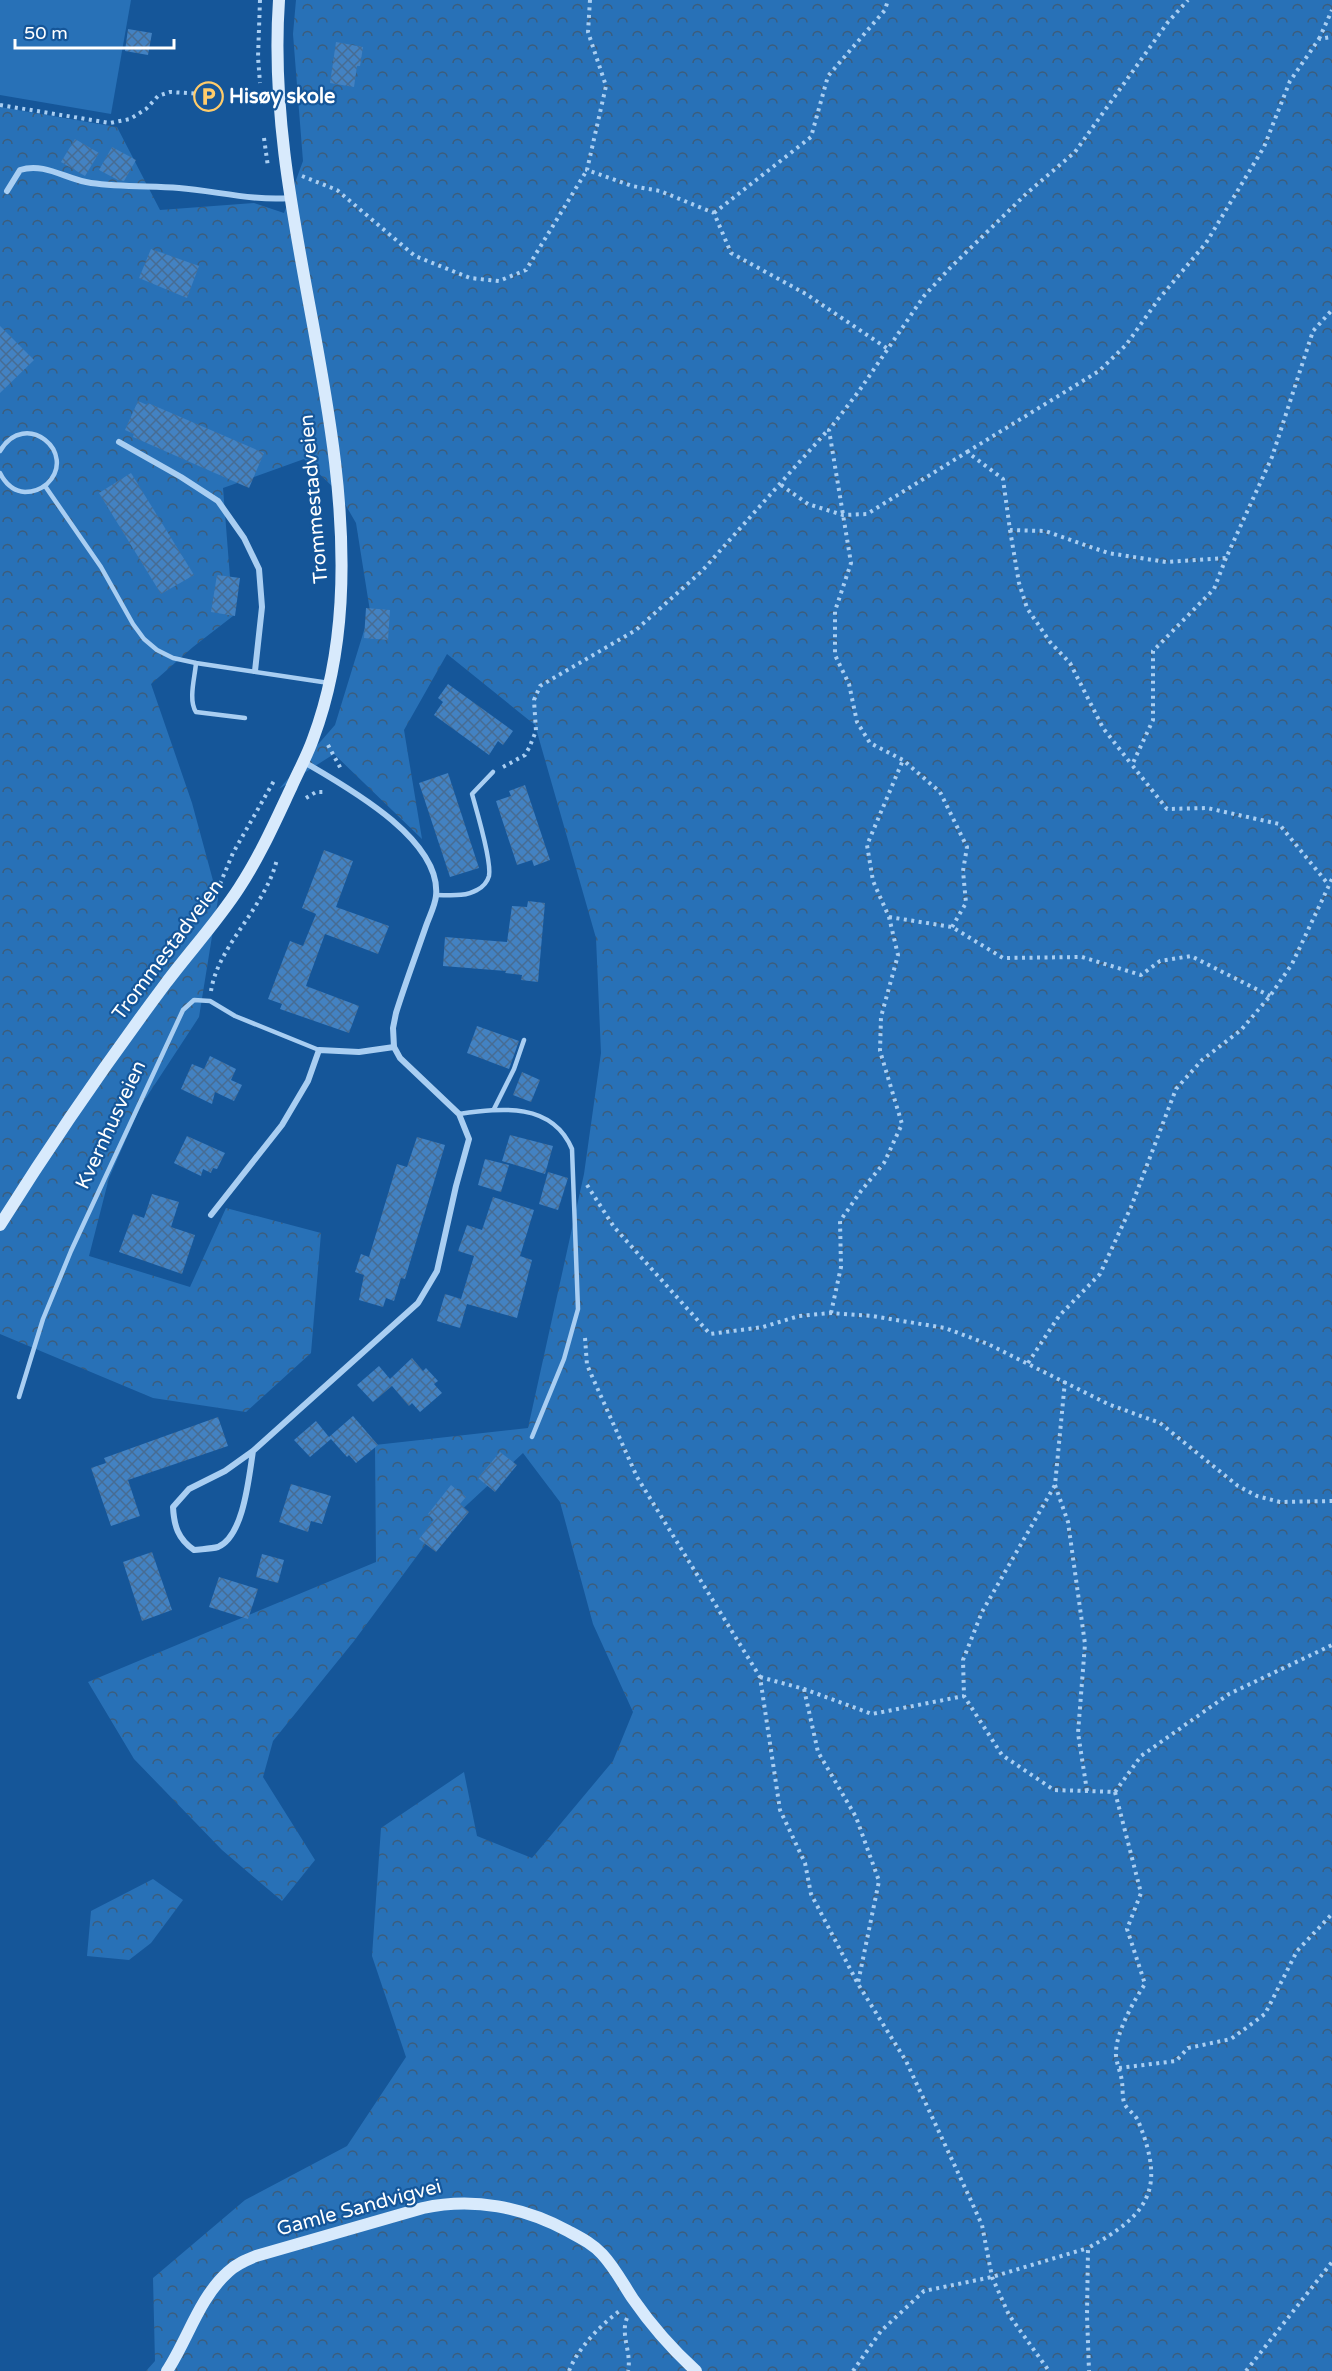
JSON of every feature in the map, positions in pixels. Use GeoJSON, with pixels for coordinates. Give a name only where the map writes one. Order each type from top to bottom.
{"type":"FeatureCollection","features":[{"type":"Feature","properties":{"kind":"main road","name":"Trommestadveien"},"geometry":{"type":"LineString","coordinates":[[0,1225],[59,1131],[167,981],[238,890],[267,840],[303,762],[313,739],[329,683],[339,626],[342,579],[341,532],[335,463],[325,397],[286,169],[276,52],[279,0]]}},
{"type":"Feature","properties":{"kind":"main road","name":"Gamle Sandvigvei"},"geometry":{"type":"LineString","coordinates":[[167,2371],[209,2295],[228,2271],[240,2263],[256,2256],[444,2203],[508,2208],[534,2214],[587,2241],[601,2252],[615,2269],[658,2332],[696,2371]]}},
{"type":"Feature","properties":{"kind":"street"},"geometry":{"type":"LineString","coordinates":[[7,190],[20,170],[39,167],[87,182],[116,186],[180,188],[274,200],[291,198]]}},
{"type":"Feature","properties":{"kind":"street"},"geometry":{"type":"LineString","coordinates":[[119,442],[218,501],[244,538],[259,569],[262,606],[255,671]]}},
{"type":"Feature","properties":{"kind":"street"},"geometry":{"type":"LineString","coordinates":[[253,1451],[244,1503],[233,1532],[219,1546],[194,1550],[182,1542],[174,1524],[173,1507],[189,1489],[225,1471],[253,1451],[418,1303],[437,1271],[469,1139],[459,1114],[410,1069],[394,1047],[393,1028],[396,1013],[436,895],[432,872],[424,853],[400,827],[355,792],[303,762]]}},
{"type":"Feature","properties":{"kind":"street"},"geometry":{"type":"LineString","coordinates":[[211,1215],[282,1125],[308,1081],[319,1050],[359,1052],[394,1047]]}},
{"type":"Feature","properties":{"kind":"lane"},"geometry":{"type":"LineString","coordinates":[[0,451],[12,438],[21,434],[40,436],[54,450],[57,460],[52,478],[45,486],[27,492],[10,486],[0,473]]}},
{"type":"Feature","properties":{"kind":"lane"},"geometry":{"type":"LineString","coordinates":[[45,486],[101,567],[144,639],[157,650],[173,658],[196,663],[329,683]]}},
{"type":"Feature","properties":{"kind":"lane"},"geometry":{"type":"LineString","coordinates":[[196,663],[192,700],[196,712],[245,718]]}},
{"type":"Feature","properties":{"kind":"lane"},"geometry":{"type":"LineString","coordinates":[[436,895],[466,894],[479,890],[486,883],[489,874],[488,861],[472,794],[493,772]]}},
{"type":"Feature","properties":{"kind":"lane","name":"Kvernhusveien"},"geometry":{"type":"LineString","coordinates":[[20,1397],[43,1319],[71,1251],[183,1010],[194,1000],[210,1001]]}},
{"type":"Feature","properties":{"kind":"lane"},"geometry":{"type":"LineString","coordinates":[[210,1001],[235,1016],[319,1050]]}},
{"type":"Feature","properties":{"kind":"lane"},"geometry":{"type":"LineString","coordinates":[[494,1109],[514,1069],[524,1040]]}},
{"type":"Feature","properties":{"kind":"lane"},"geometry":{"type":"LineString","coordinates":[[459,1114],[494,1109],[519,1110],[552,1121],[566,1134],[572,1149],[578,1309],[564,1359],[532,1437]]}},
{"type":"Feature","properties":{"kind":"path"},"geometry":{"type":"LineString","coordinates":[[260,0],[258,57],[261,91]]}},
{"type":"Feature","properties":{"kind":"path"},"geometry":{"type":"LineString","coordinates":[[286,169],[337,190],[415,256],[470,278],[499,281],[526,270],[587,170],[606,86],[588,32],[590,0]]}},
{"type":"Feature","properties":{"kind":"path"},"geometry":{"type":"LineString","coordinates":[[714,213],[811,137],[828,76],[885,10],[888,0]]}},
{"type":"Feature","properties":{"kind":"path"},"geometry":{"type":"LineString","coordinates":[[493,772],[525,755],[529,748],[536,731],[534,700],[540,686],[636,630],[701,572],[829,430],[924,296],[1027,193],[1075,152],[1168,22],[1188,0]]}},
{"type":"Feature","properties":{"kind":"path"},"geometry":{"type":"LineString","coordinates":[[781,485],[808,504],[843,515],[867,514],[1099,371],[1126,345],[1158,300],[1206,243],[1264,147],[1290,81],[1319,39],[1332,10]]}},
{"type":"Feature","properties":{"kind":"path"},"geometry":{"type":"LineString","coordinates":[[1319,39],[1332,37]]}},
{"type":"Feature","properties":{"kind":"path"},"geometry":{"type":"LineString","coordinates":[[0,105],[110,123],[130,119],[146,109],[158,96],[170,92],[219,95]]}},
{"type":"Feature","properties":{"kind":"path"},"geometry":{"type":"LineString","coordinates":[[264,135],[268,168]]}},
{"type":"Feature","properties":{"kind":"path"},"geometry":{"type":"LineString","coordinates":[[587,170],[632,186],[660,191],[714,213],[731,253],[806,294],[888,349]]}},
{"type":"Feature","properties":{"kind":"path"},"geometry":{"type":"LineString","coordinates":[[1132,765],[1153,720],[1153,651],[1214,589],[1272,457],[1313,331],[1332,310]]}},
{"type":"Feature","properties":{"kind":"path"},"geometry":{"type":"LineString","coordinates":[[829,430],[851,563],[835,611],[835,656],[849,684],[857,722],[870,742],[903,760],[939,792],[967,847],[963,872],[966,903],[952,927]]}},
{"type":"Feature","properties":{"kind":"path"},"geometry":{"type":"LineString","coordinates":[[967,452],[1003,479],[1019,583],[1028,608],[1050,642],[1070,663],[1102,728],[1167,809],[1207,808],[1279,824],[1328,884]]}},
{"type":"Feature","properties":{"kind":"path"},"geometry":{"type":"LineString","coordinates":[[1010,530],[1045,531],[1108,553],[1166,562],[1226,558]]}},
{"type":"Feature","properties":{"kind":"path"},"geometry":{"type":"LineString","coordinates":[[300,808],[306,798],[316,792],[328,792],[342,768],[328,745],[313,739]]}},
{"type":"Feature","properties":{"kind":"path"},"geometry":{"type":"LineString","coordinates":[[831,1313],[841,1267],[840,1221],[884,1163],[902,1124],[880,1051],[881,1017],[898,955],[889,917],[873,881],[867,845],[903,760]]}},
{"type":"Feature","properties":{"kind":"path"},"geometry":{"type":"LineString","coordinates":[[216,893],[233,853],[277,775]]}},
{"type":"Feature","properties":{"kind":"path"},"geometry":{"type":"LineString","coordinates":[[210,1001],[220,963],[257,905],[274,872],[279,850]]}},
{"type":"Feature","properties":{"kind":"path"},"geometry":{"type":"LineString","coordinates":[[1028,1363],[1059,1316],[1100,1274],[1131,1207],[1176,1089],[1202,1060],[1241,1030],[1270,996],[1292,964],[1332,879]]}},
{"type":"Feature","properties":{"kind":"path"},"geometry":{"type":"LineString","coordinates":[[889,917],[952,927],[1003,958],[1082,957],[1141,975],[1160,961],[1191,956],[1270,996]]}},
{"type":"Feature","properties":{"kind":"path"},"geometry":{"type":"LineString","coordinates":[[573,1168],[594,1194],[614,1227],[710,1334],[763,1327],[799,1316],[831,1313],[872,1316],[945,1328],[988,1344],[1108,1404],[1160,1423],[1238,1486],[1257,1496],[1280,1502],[1332,1501]]}},
{"type":"Feature","properties":{"kind":"path"},"geometry":{"type":"LineString","coordinates":[[585,1334],[587,1365],[637,1477],[760,1677],[780,1810],[805,1863],[811,1894],[858,1983],[906,2061],[982,2225],[992,2277],[1009,2315],[1049,2371]]}},
{"type":"Feature","properties":{"kind":"path"},"geometry":{"type":"LineString","coordinates":[[1065,1381],[1055,1485],[982,1612],[963,1660],[964,1696],[1002,1755],[1054,1790],[1115,1792]]}},
{"type":"Feature","properties":{"kind":"path"},"geometry":{"type":"LineString","coordinates":[[1055,1485],[1068,1522],[1085,1644],[1078,1733],[1087,1791]]}},
{"type":"Feature","properties":{"kind":"path"},"geometry":{"type":"LineString","coordinates":[[1115,1792],[1141,1756],[1229,1694],[1332,1645]]}},
{"type":"Feature","properties":{"kind":"path"},"geometry":{"type":"LineString","coordinates":[[760,1677],[804,1689],[872,1714],[964,1696]]}},
{"type":"Feature","properties":{"kind":"path"},"geometry":{"type":"LineString","coordinates":[[804,1689],[818,1752],[856,1817],[879,1881],[858,1983]]}},
{"type":"Feature","properties":{"kind":"path"},"geometry":{"type":"LineString","coordinates":[[853,2371],[881,2331],[924,2291],[992,2277],[1088,2248],[1115,2233],[1142,2209],[1149,2196],[1152,2179],[1139,2120],[1124,2103],[1116,2051],[1129,2008],[1145,1984],[1127,1929],[1141,1893],[1115,1792]]}},
{"type":"Feature","properties":{"kind":"path"},"geometry":{"type":"LineString","coordinates":[[1119,2068],[1176,2061],[1188,2048],[1231,2039],[1265,2014],[1297,1951],[1332,1914]]}},
{"type":"Feature","properties":{"kind":"path"},"geometry":{"type":"LineString","coordinates":[[1088,2248],[1086,2315],[1089,2371]]}},
{"type":"Feature","properties":{"kind":"path"},"geometry":{"type":"LineString","coordinates":[[1245,2371],[1332,2262]]}},
{"type":"Feature","properties":{"kind":"path"},"geometry":{"type":"LineString","coordinates":[[569,2371],[573,2360],[604,2322],[634,2300]]}},
{"type":"Feature","properties":{"kind":"path"},"geometry":{"type":"LineString","coordinates":[[628,2371],[630,2363],[623,2326],[634,2300]]}},
{"type":"Feature","properties":{"kind":"green space"},"geometry":{"type":"Polygon","coordinates":[[[0,0],[131,0],[111,114],[0,95],[0,0]]]}},
{"type":"Feature","properties":{"kind":"green space"},"geometry":{"type":"Polygon","coordinates":[[[296,0],[1332,0],[1332,2371],[146,2371],[155,2361],[153,2278],[245,2200],[347,2146],[406,2057],[372,1956],[381,1828],[464,1772],[477,1836],[532,1858],[613,1761],[633,1712],[593,1624],[560,1502],[523,1453],[428,1541],[354,1641],[273,1741],[263,1777],[315,1860],[282,1901],[222,1850],[134,1759],[88,1682],[376,1562],[375,1445],[528,1428],[584,1174],[601,1053],[596,938],[535,725],[447,654],[404,730],[422,839],[334,754],[279,789],[335,725],[370,611],[356,523],[338,492],[304,459],[223,488],[233,616],[151,684],[192,803],[218,899],[199,1017],[140,1107],[109,1178],[89,1256],[190,1287],[226,1208],[321,1233],[311,1353],[246,1412],[153,1398],[0,1334],[0,107],[117,127],[160,210],[254,203],[284,213],[303,161],[293,34],[296,0]]]}},
{"type":"Feature","properties":{"kind":"green space"},"geometry":{"type":"Polygon","coordinates":[[[153,1879],[183,1900],[151,1943],[129,1960],[87,1956],[91,1911],[153,1879]]]}},
{"type":"Feature","properties":{"kind":"building"},"geometry":{"type":"Polygon","coordinates":[[[128,29],[152,33],[148,55],[125,51],[128,29]]]}},
{"type":"Feature","properties":{"kind":"building"},"geometry":{"type":"Polygon","coordinates":[[[336,42],[363,47],[354,87],[330,83],[336,42]]]}},
{"type":"Feature","properties":{"kind":"building"},"geometry":{"type":"Polygon","coordinates":[[[75,139],[99,153],[85,176],[61,162],[75,139]]]}},
{"type":"Feature","properties":{"kind":"building"},"geometry":{"type":"Polygon","coordinates":[[[112,147],[136,160],[124,181],[99,170],[112,147]]]}},
{"type":"Feature","properties":{"kind":"building"},"geometry":{"type":"Polygon","coordinates":[[[151,249],[199,266],[187,298],[139,278],[151,249]]]}},
{"type":"Feature","properties":{"kind":"building"},"geometry":{"type":"Polygon","coordinates":[[[0,326],[34,360],[0,393],[0,326]]]}},
{"type":"Feature","properties":{"kind":"building"},"geometry":{"type":"Polygon","coordinates":[[[138,401],[147,405],[148,403],[264,453],[249,488],[133,437],[134,434],[125,430],[138,401]]]}},
{"type":"Feature","properties":{"kind":"building"},"geometry":{"type":"Polygon","coordinates":[[[131,473],[194,575],[161,594],[99,493],[131,473]]]}},
{"type":"Feature","properties":{"kind":"building"},"geometry":{"type":"Polygon","coordinates":[[[217,575],[240,578],[235,616],[211,612],[217,575]]]}},
{"type":"Feature","properties":{"kind":"building"},"geometry":{"type":"Polygon","coordinates":[[[366,608],[390,610],[388,640],[364,638],[366,608]]]}},
{"type":"Feature","properties":{"kind":"building"},"geometry":{"type":"Polygon","coordinates":[[[448,684],[513,731],[503,745],[498,741],[489,755],[434,715],[443,702],[438,698],[448,684]]]}},
{"type":"Feature","properties":{"kind":"building"},"geometry":{"type":"Polygon","coordinates":[[[448,773],[479,868],[450,877],[419,783],[448,773]]]}},
{"type":"Feature","properties":{"kind":"building"},"geometry":{"type":"Polygon","coordinates":[[[525,785],[550,860],[534,866],[532,860],[517,865],[496,801],[511,796],[509,791],[525,785]]]}},
{"type":"Feature","properties":{"kind":"building"},"geometry":{"type":"Polygon","coordinates":[[[324,850],[353,861],[336,907],[389,926],[378,954],[325,934],[306,986],[359,1006],[349,1033],[280,1009],[282,1004],[268,999],[290,941],[303,946],[316,914],[302,908],[324,850]]]}},
{"type":"Feature","properties":{"kind":"building"},"geometry":{"type":"Polygon","coordinates":[[[528,901],[545,903],[538,982],[521,980],[522,975],[505,973],[506,971],[443,966],[445,937],[507,942],[512,906],[527,907],[528,901]]]}},
{"type":"Feature","properties":{"kind":"building"},"geometry":{"type":"Polygon","coordinates":[[[477,1026],[519,1041],[509,1069],[467,1053],[477,1026]]]}},
{"type":"Feature","properties":{"kind":"building"},"geometry":{"type":"Polygon","coordinates":[[[210,1056],[236,1069],[231,1080],[242,1085],[234,1101],[215,1092],[212,1104],[181,1089],[192,1064],[204,1069],[210,1056]]]}},
{"type":"Feature","properties":{"kind":"building"},"geometry":{"type":"Polygon","coordinates":[[[522,1072],[540,1080],[531,1102],[513,1095],[522,1072]]]}},
{"type":"Feature","properties":{"kind":"building"},"geometry":{"type":"Polygon","coordinates":[[[510,1135],[553,1146],[545,1174],[502,1161],[510,1135]]]}},
{"type":"Feature","properties":{"kind":"building"},"geometry":{"type":"Polygon","coordinates":[[[187,1136],[225,1153],[217,1169],[213,1168],[211,1173],[203,1169],[201,1176],[174,1163],[187,1136]]]}},
{"type":"Feature","properties":{"kind":"building"},"geometry":{"type":"Polygon","coordinates":[[[417,1137],[445,1145],[405,1279],[401,1278],[394,1301],[386,1298],[383,1307],[359,1300],[364,1275],[355,1272],[361,1254],[369,1257],[397,1164],[407,1167],[417,1137]]]}},
{"type":"Feature","properties":{"kind":"building"},"geometry":{"type":"Polygon","coordinates":[[[485,1159],[509,1165],[501,1192],[478,1185],[485,1159]]]}},
{"type":"Feature","properties":{"kind":"building"},"geometry":{"type":"Polygon","coordinates":[[[548,1172],[568,1178],[558,1210],[539,1204],[548,1172]]]}},
{"type":"Feature","properties":{"kind":"building"},"geometry":{"type":"Polygon","coordinates":[[[152,1194],[179,1202],[171,1227],[195,1235],[182,1274],[119,1252],[133,1214],[144,1218],[152,1194]]]}},
{"type":"Feature","properties":{"kind":"building"},"geometry":{"type":"Polygon","coordinates":[[[493,1197],[534,1210],[520,1256],[532,1260],[517,1318],[467,1304],[460,1328],[437,1321],[445,1294],[461,1299],[474,1256],[458,1251],[467,1225],[482,1230],[493,1197]]]}},
{"type":"Feature","properties":{"kind":"building"},"geometry":{"type":"Polygon","coordinates":[[[412,1358],[423,1371],[426,1368],[438,1381],[434,1384],[442,1393],[420,1412],[412,1403],[409,1406],[392,1386],[373,1402],[357,1385],[379,1366],[390,1379],[412,1358]]]}},
{"type":"Feature","properties":{"kind":"building"},"geometry":{"type":"Polygon","coordinates":[[[353,1416],[378,1445],[356,1463],[349,1455],[347,1457],[331,1439],[310,1457],[294,1440],[316,1421],[329,1437],[353,1416]]]}},
{"type":"Feature","properties":{"kind":"building"},"geometry":{"type":"Polygon","coordinates":[[[218,1417],[228,1446],[128,1480],[140,1516],[111,1526],[91,1468],[106,1463],[104,1458],[218,1417]]]}},
{"type":"Feature","properties":{"kind":"building"},"geometry":{"type":"Polygon","coordinates":[[[500,1452],[517,1465],[495,1492],[478,1478],[500,1452]]]}},
{"type":"Feature","properties":{"kind":"building"},"geometry":{"type":"Polygon","coordinates":[[[291,1484],[331,1496],[322,1524],[311,1521],[308,1532],[279,1522],[291,1484]]]}},
{"type":"Feature","properties":{"kind":"building"},"geometry":{"type":"Polygon","coordinates":[[[451,1485],[466,1497],[460,1504],[469,1512],[436,1552],[419,1539],[434,1520],[428,1514],[451,1485]]]}},
{"type":"Feature","properties":{"kind":"building"},"geometry":{"type":"Polygon","coordinates":[[[152,1552],[172,1610],[142,1621],[123,1562],[152,1552]]]}},
{"type":"Feature","properties":{"kind":"building"},"geometry":{"type":"Polygon","coordinates":[[[262,1554],[284,1560],[278,1583],[256,1577],[262,1554]]]}},
{"type":"Feature","properties":{"kind":"building"},"geometry":{"type":"Polygon","coordinates":[[[219,1577],[258,1589],[248,1619],[209,1607],[219,1577]]]}},
{"type":"Feature","properties":{"kind":"place","name":"Hisøy skole"},"geometry":{"type":"Point","coordinates":[208,97]}}]}
